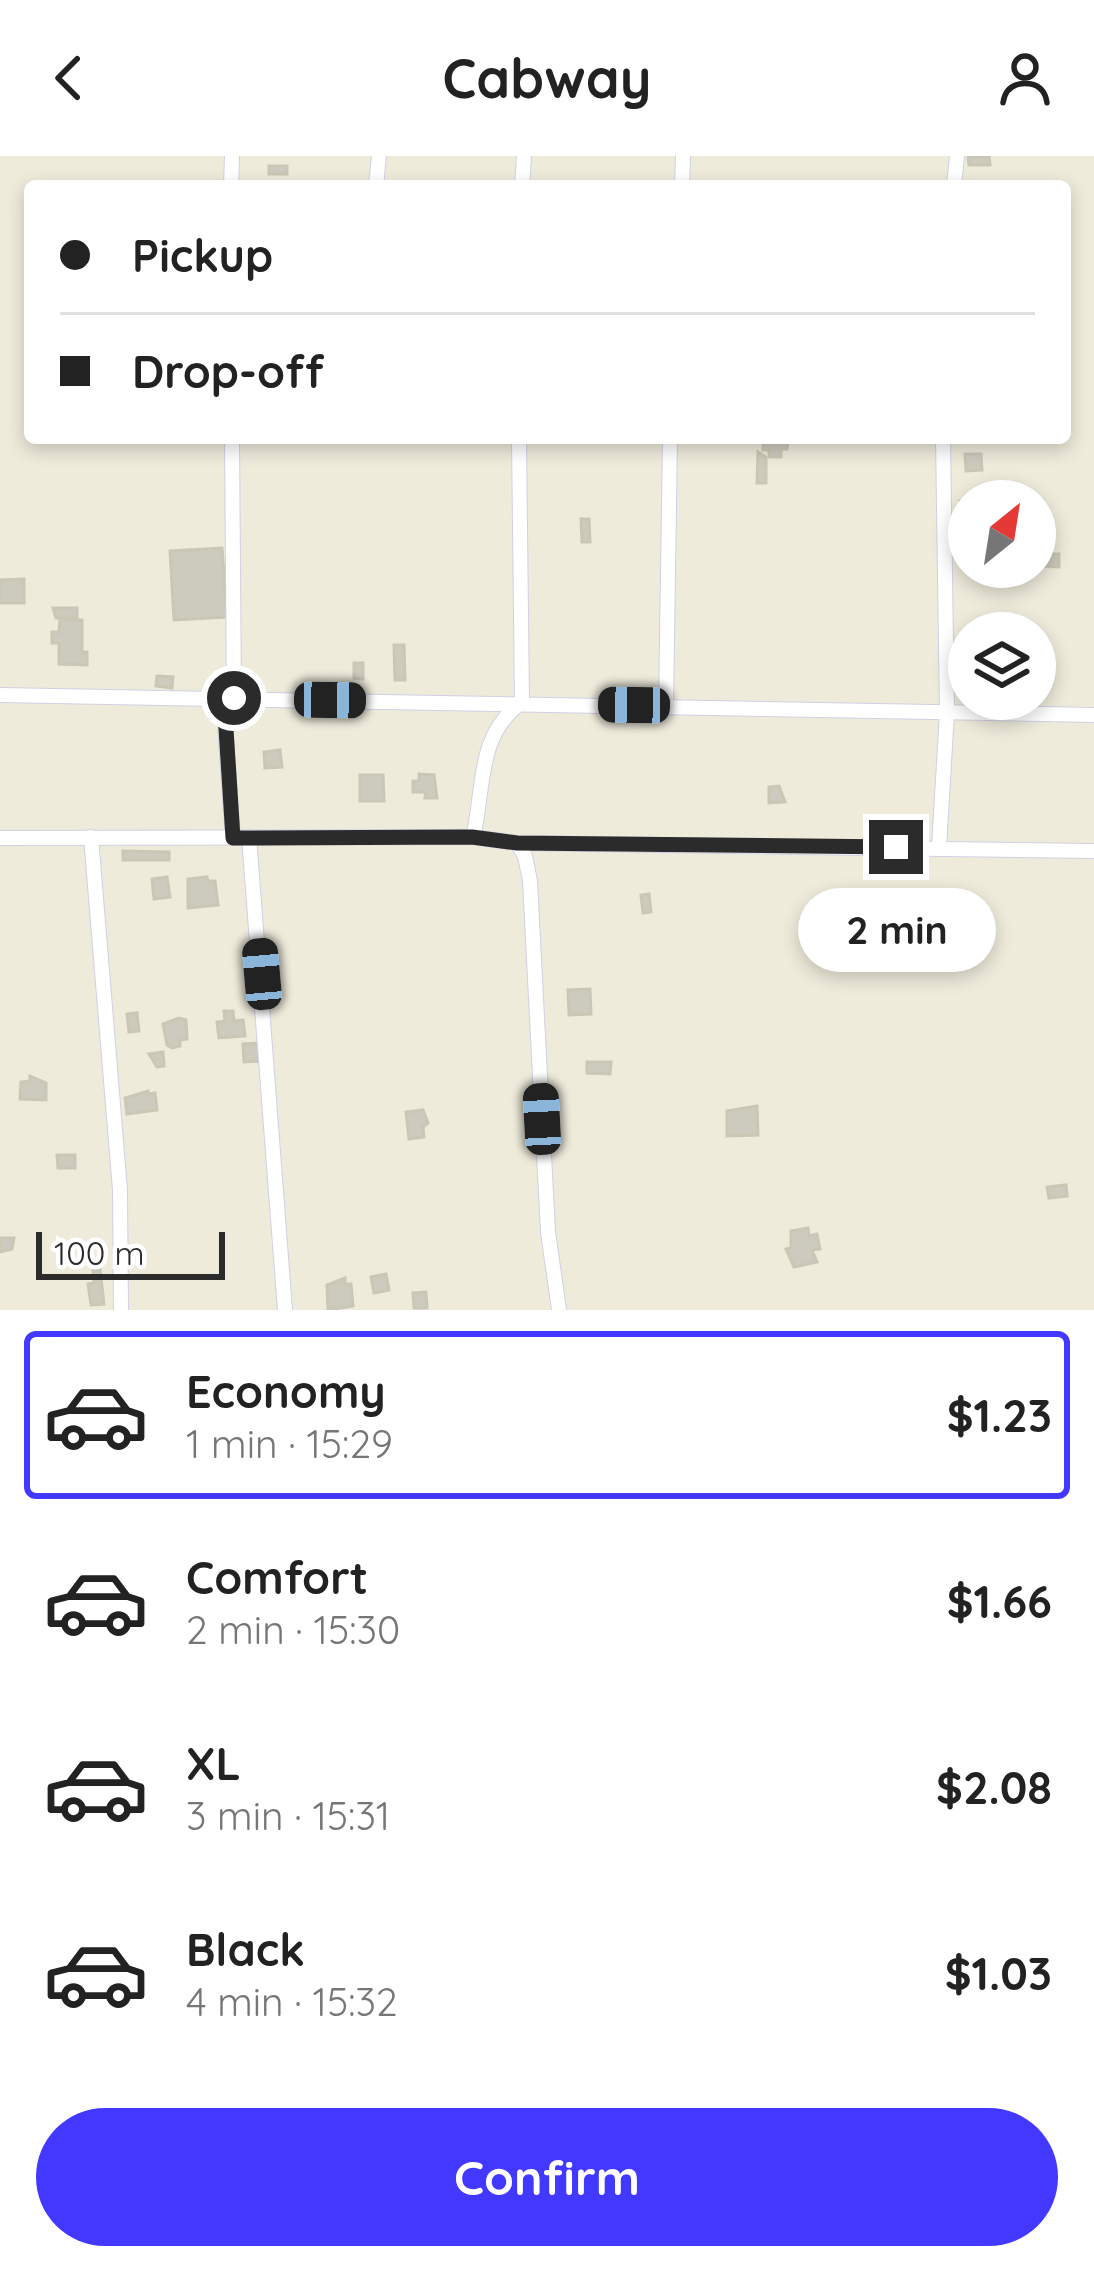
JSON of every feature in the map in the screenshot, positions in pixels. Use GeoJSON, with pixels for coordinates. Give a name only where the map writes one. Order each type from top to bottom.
{"type":"FeatureCollection","features":[{"type":"Feature","properties":{"kind":"street"},"geometry":{"type":"LineString","coordinates":[[232,444],[229,698],[285,1310]]}},
{"type":"Feature","properties":{"kind":"street"},"geometry":{"type":"LineString","coordinates":[[519,444],[522,702]]}},
{"type":"Feature","properties":{"kind":"street"},"geometry":{"type":"LineString","coordinates":[[665,706],[670,444]]}},
{"type":"Feature","properties":{"kind":"street"},"geometry":{"type":"LineString","coordinates":[[939,848],[947,712],[943,444]]}},
{"type":"Feature","properties":{"kind":"street"},"geometry":{"type":"LineString","coordinates":[[0,695],[1094,715]]}},
{"type":"Feature","properties":{"kind":"street"},"geometry":{"type":"LineString","coordinates":[[472,837],[489,744],[503,716],[522,702]]}},
{"type":"Feature","properties":{"kind":"street"},"geometry":{"type":"LineString","coordinates":[[92,837],[121,1190],[121,1310]]}},
{"type":"Feature","properties":{"kind":"street"},"geometry":{"type":"LineString","coordinates":[[0,838],[472,837],[517,843],[1094,850]]}},
{"type":"Feature","properties":{"kind":"street"},"geometry":{"type":"LineString","coordinates":[[517,843],[530,881],[548,1232],[560,1310]]}},
{"type":"Feature","properties":{"kind":"building"},"geometry":{"type":"Polygon","coordinates":[[[989,156],[990,165],[969,165],[968,157],[989,156]]]}},
{"type":"Feature","properties":{"kind":"building"},"geometry":{"type":"Polygon","coordinates":[[[269,166],[287,166],[287,174],[269,174],[269,166]]]}},
{"type":"Feature","properties":{"kind":"building"},"geometry":{"type":"Polygon","coordinates":[[[763,444],[787,444],[781,457],[769,457],[769,450],[763,450],[763,444]]]}},
{"type":"Feature","properties":{"kind":"building"},"geometry":{"type":"Polygon","coordinates":[[[758,452],[766,457],[766,483],[757,483],[758,452]]]}},
{"type":"Feature","properties":{"kind":"building"},"geometry":{"type":"Polygon","coordinates":[[[965,454],[981,454],[982,470],[966,471],[965,454]]]}},
{"type":"Feature","properties":{"kind":"building"},"geometry":{"type":"Polygon","coordinates":[[[581,519],[589,519],[590,542],[582,542],[581,519]]]}},
{"type":"Feature","properties":{"kind":"building"},"geometry":{"type":"Polygon","coordinates":[[[222,548],[227,617],[174,620],[170,551],[222,548]]]}},
{"type":"Feature","properties":{"kind":"building"},"geometry":{"type":"Polygon","coordinates":[[[24,579],[24,603],[0,603],[0,580],[24,579]]]}},
{"type":"Feature","properties":{"kind":"building"},"geometry":{"type":"Polygon","coordinates":[[[53,608],[77,608],[77,618],[56,618],[53,608]]]}},
{"type":"Feature","properties":{"kind":"building"},"geometry":{"type":"Polygon","coordinates":[[[60,619],[82,620],[87,665],[59,664],[59,643],[52,643],[52,632],[59,632],[60,619]]]}},
{"type":"Feature","properties":{"kind":"building"},"geometry":{"type":"Polygon","coordinates":[[[394,645],[404,645],[405,680],[395,680],[394,645]]]}},
{"type":"Feature","properties":{"kind":"building"},"geometry":{"type":"Polygon","coordinates":[[[354,663],[363,663],[363,679],[354,678],[354,663]]]}},
{"type":"Feature","properties":{"kind":"building"},"geometry":{"type":"Polygon","coordinates":[[[157,676],[173,677],[172,688],[156,686],[157,676]]]}},
{"type":"Feature","properties":{"kind":"building"},"geometry":{"type":"Polygon","coordinates":[[[280,750],[282,767],[265,768],[264,752],[280,750]]]}},
{"type":"Feature","properties":{"kind":"building"},"geometry":{"type":"Polygon","coordinates":[[[419,774],[434,775],[437,798],[413,792],[419,774]]]}},
{"type":"Feature","properties":{"kind":"building"},"geometry":{"type":"Polygon","coordinates":[[[360,775],[383,775],[384,801],[360,801],[360,775]]]}},
{"type":"Feature","properties":{"kind":"building"},"geometry":{"type":"Polygon","coordinates":[[[779,786],[785,802],[769,803],[769,787],[779,786]]]}},
{"type":"Feature","properties":{"kind":"building"},"geometry":{"type":"Polygon","coordinates":[[[123,851],[169,852],[169,860],[123,860],[123,851]]]}},
{"type":"Feature","properties":{"kind":"building"},"geometry":{"type":"Polygon","coordinates":[[[167,877],[170,897],[154,899],[152,879],[167,877]]]}},
{"type":"Feature","properties":{"kind":"building"},"geometry":{"type":"Polygon","coordinates":[[[188,879],[215,881],[218,905],[188,908],[188,879]]]}},
{"type":"Feature","properties":{"kind":"building"},"geometry":{"type":"Polygon","coordinates":[[[649,894],[651,912],[643,913],[641,895],[649,894]]]}},
{"type":"Feature","properties":{"kind":"building"},"geometry":{"type":"Polygon","coordinates":[[[590,989],[591,1014],[569,1015],[568,990],[590,989]]]}},
{"type":"Feature","properties":{"kind":"building"},"geometry":{"type":"Polygon","coordinates":[[[224,1011],[233,1011],[234,1021],[243,1020],[245,1036],[219,1038],[217,1022],[225,1021],[224,1011]]]}},
{"type":"Feature","properties":{"kind":"building"},"geometry":{"type":"Polygon","coordinates":[[[137,1013],[139,1031],[129,1032],[127,1014],[137,1013]]]}},
{"type":"Feature","properties":{"kind":"building"},"geometry":{"type":"Polygon","coordinates":[[[186,1020],[187,1039],[172,1048],[167,1045],[163,1024],[186,1020]]]}},
{"type":"Feature","properties":{"kind":"building"},"geometry":{"type":"Polygon","coordinates":[[[260,1043],[262,1061],[244,1062],[243,1044],[260,1043]]]}},
{"type":"Feature","properties":{"kind":"building"},"geometry":{"type":"Polygon","coordinates":[[[163,1052],[164,1066],[157,1067],[149,1054],[163,1052]]]}},
{"type":"Feature","properties":{"kind":"building"},"geometry":{"type":"Polygon","coordinates":[[[587,1062],[611,1062],[610,1074],[587,1073],[587,1062]]]}},
{"type":"Feature","properties":{"kind":"building"},"geometry":{"type":"Polygon","coordinates":[[[30,1076],[46,1083],[46,1100],[20,1099],[21,1082],[30,1081],[30,1076]]]}},
{"type":"Feature","properties":{"kind":"building"},"geometry":{"type":"Polygon","coordinates":[[[155,1093],[157,1110],[127,1114],[125,1098],[155,1093]]]}},
{"type":"Feature","properties":{"kind":"building"},"geometry":{"type":"Polygon","coordinates":[[[757,1106],[758,1135],[727,1136],[727,1111],[757,1106]]]}},
{"type":"Feature","properties":{"kind":"building"},"geometry":{"type":"Polygon","coordinates":[[[423,1110],[428,1123],[423,1127],[424,1137],[409,1139],[406,1112],[423,1110]]]}},
{"type":"Feature","properties":{"kind":"building"},"geometry":{"type":"Polygon","coordinates":[[[57,1155],[75,1155],[75,1168],[58,1168],[57,1155]]]}},
{"type":"Feature","properties":{"kind":"building"},"geometry":{"type":"Polygon","coordinates":[[[1066,1185],[1067,1196],[1049,1198],[1047,1187],[1066,1185]]]}},
{"type":"Feature","properties":{"kind":"building"},"geometry":{"type":"Polygon","coordinates":[[[808,1228],[809,1236],[817,1234],[820,1249],[812,1250],[817,1262],[794,1267],[786,1249],[791,1248],[791,1231],[808,1228]]]}},
{"type":"Feature","properties":{"kind":"building"},"geometry":{"type":"Polygon","coordinates":[[[0,1238],[14,1238],[12,1249],[0,1252],[0,1238]]]}},
{"type":"Feature","properties":{"kind":"building"},"geometry":{"type":"Polygon","coordinates":[[[100,1269],[104,1304],[91,1305],[88,1284],[94,1283],[93,1270],[100,1269]]]}},
{"type":"Feature","properties":{"kind":"building"},"geometry":{"type":"Polygon","coordinates":[[[386,1274],[389,1290],[374,1293],[371,1277],[386,1274]]]}},
{"type":"Feature","properties":{"kind":"building"},"geometry":{"type":"Polygon","coordinates":[[[345,1278],[345,1284],[351,1284],[353,1306],[328,1310],[327,1285],[345,1278]]]}},
{"type":"Feature","properties":{"kind":"building"},"geometry":{"type":"Polygon","coordinates":[[[426,1292],[427,1308],[414,1308],[413,1293],[426,1292]]]}},
{"type":"Feature","properties":{"kind":"route"},"geometry":{"type":"LineString","coordinates":[[234,698],[224,698],[233,838],[472,837],[517,843],[896,847]]}}]}
